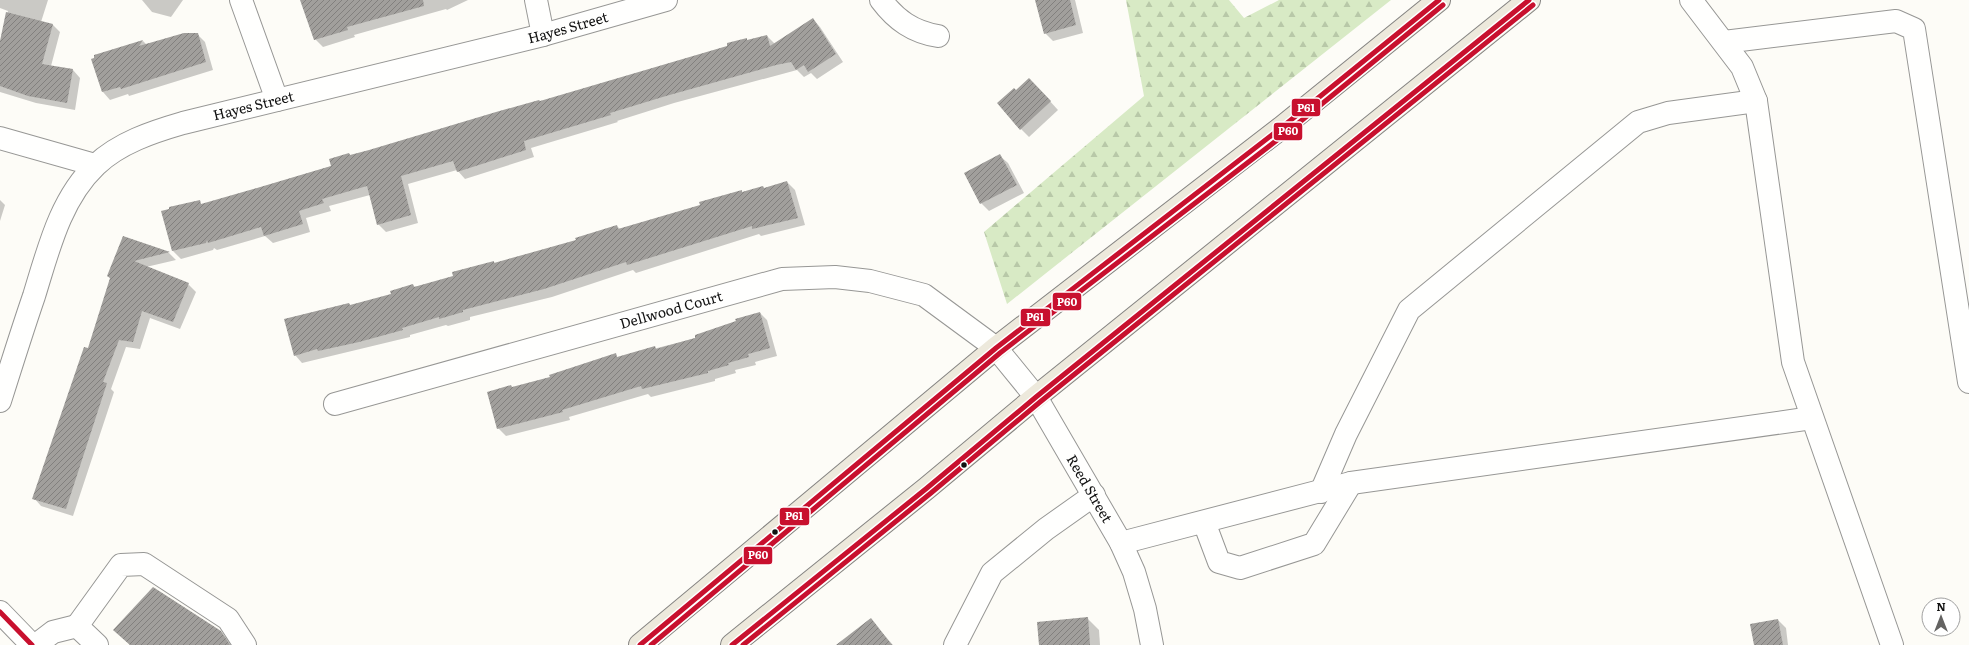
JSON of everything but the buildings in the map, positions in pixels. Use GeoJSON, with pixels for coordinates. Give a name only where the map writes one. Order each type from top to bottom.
{"type":"FeatureCollection","features":[{"type":"Feature","properties":{"kind":"main road"},"geometry":{"type":"LineString","coordinates":[[640,645],[996,348],[1281,128],[1439,0]]}},
{"type":"Feature","properties":{"kind":"main road"},"geometry":{"type":"LineString","coordinates":[[732,645],[927,488],[1036,397],[1529,0]]}},
{"type":"Feature","properties":{"kind":"street"},"geometry":{"type":"LineString","coordinates":[[241,0],[277,100]]}},
{"type":"Feature","properties":{"kind":"street"},"geometry":{"type":"LineString","coordinates":[[536,0],[543,35]]}},
{"type":"Feature","properties":{"kind":"street","name":"Hayes Street"},"geometry":{"type":"LineString","coordinates":[[0,401],[38,283],[65,207],[75,190],[95,165],[114,151],[141,136],[158,130],[543,35],[666,0]]}},
{"type":"Feature","properties":{"kind":"street"},"geometry":{"type":"LineString","coordinates":[[881,0],[892,14],[908,26],[924,33],[938,36]]}},
{"type":"Feature","properties":{"kind":"street"},"geometry":{"type":"LineString","coordinates":[[1692,0],[1742,67],[1756,101],[1793,362],[1892,645]]}},
{"type":"Feature","properties":{"kind":"street"},"geometry":{"type":"LineString","coordinates":[[1724,42],[1896,20],[1914,29],[1969,382]]}},
{"type":"Feature","properties":{"kind":"street"},"geometry":{"type":"LineString","coordinates":[[1321,492],[1346,434],[1409,310],[1638,122],[1668,113],[1756,101]]}},
{"type":"Feature","properties":{"kind":"street"},"geometry":{"type":"LineString","coordinates":[[0,138],[95,165]]}},
{"type":"Feature","properties":{"kind":"street","name":"Dellwood Court"},"geometry":{"type":"LineString","coordinates":[[335,404],[782,280],[835,277],[870,281],[924,295],[996,348]]}},
{"type":"Feature","properties":{"kind":"street","name":"Reed Street"},"geometry":{"type":"LineString","coordinates":[[996,348],[1036,397],[1121,543],[1134,572],[1145,609],[1152,645]]}},
{"type":"Feature","properties":{"kind":"street"},"geometry":{"type":"LineString","coordinates":[[1121,543],[1351,483],[1812,418]]}},
{"type":"Feature","properties":{"kind":"street"},"geometry":{"type":"LineString","coordinates":[[1204,522],[1218,562],[1240,568],[1314,544],[1351,483]]}},
{"type":"Feature","properties":{"kind":"street"},"geometry":{"type":"LineString","coordinates":[[955,645],[992,573],[1046,529],[1094,495]]}},
{"type":"Feature","properties":{"kind":"street"},"geometry":{"type":"LineString","coordinates":[[36,645],[53,632],[77,626],[121,565],[144,564],[228,619],[245,645]]}},
{"type":"Feature","properties":{"kind":"street"},"geometry":{"type":"LineString","coordinates":[[0,612],[32,645]]}},
{"type":"Feature","properties":{"kind":"street"},"geometry":{"type":"LineString","coordinates":[[77,626],[97,645]]}},
{"type":"Feature","properties":{"kind":"green space"},"geometry":{"type":"Polygon","coordinates":[[[1126,0],[1229,0],[1244,18],[1279,0],[1391,0],[1007,304],[984,232],[1144,96],[1126,0]]]}},
{"type":"Feature","properties":{"kind":"transit line","name":"P61"},"geometry":{"type":"LineString","coordinates":[[640,645],[996,348],[1281,128],[1439,0]]}},
{"type":"Feature","properties":{"kind":"transit line","name":"P61"},"geometry":{"type":"LineString","coordinates":[[732,645],[927,488],[1036,397],[1529,0]]}},
{"type":"Feature","properties":{"kind":"transit line","name":"P60"},"geometry":{"type":"LineString","coordinates":[[651,645],[1000,353],[1285,134],[1443,5]]}},
{"type":"Feature","properties":{"kind":"transit line","name":"P60"},"geometry":{"type":"LineString","coordinates":[[743,645],[931,493],[1040,402],[1533,5]]}},
{"type":"Feature","properties":{"kind":"transit line","name":"P61"},"geometry":{"type":"LineString","coordinates":[[0,612],[32,645]]}}]}
